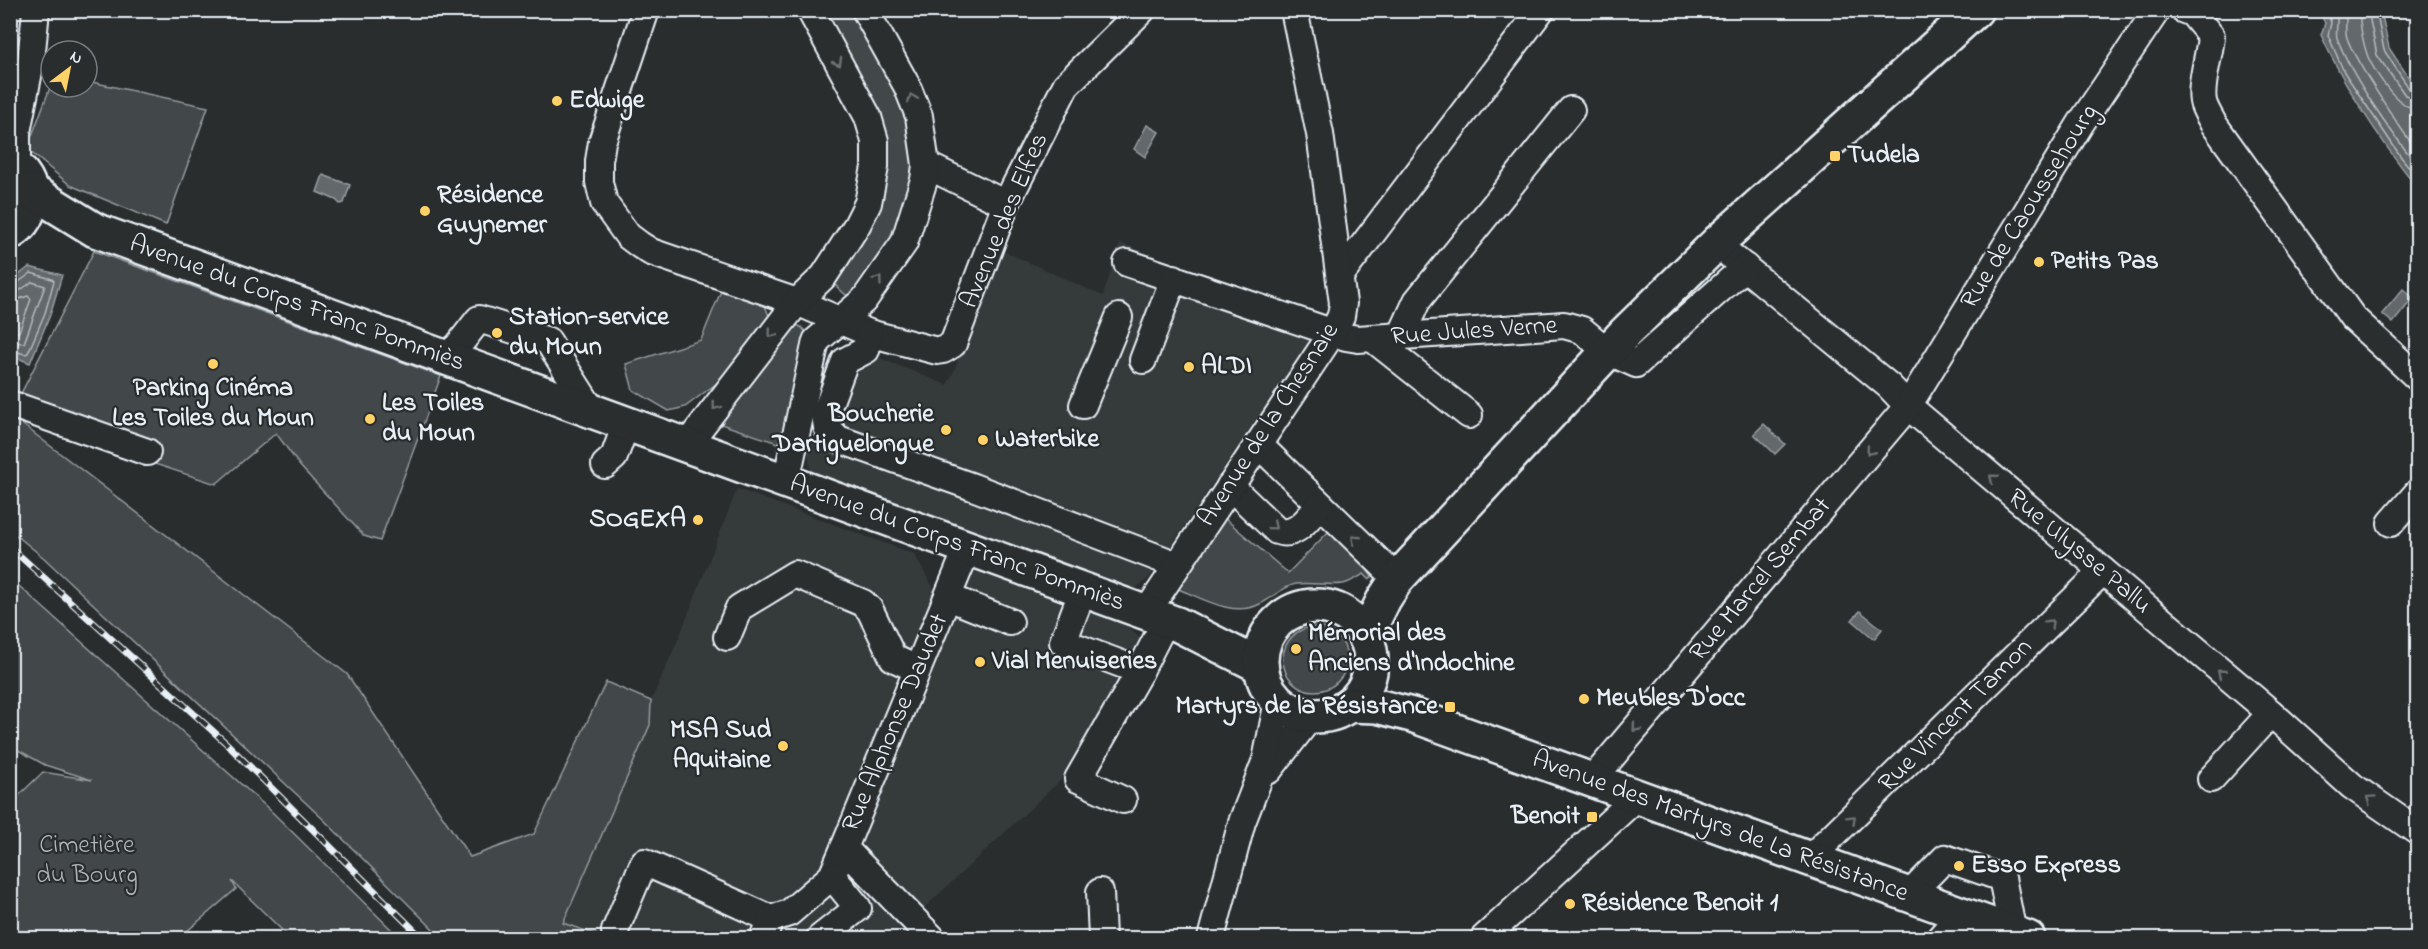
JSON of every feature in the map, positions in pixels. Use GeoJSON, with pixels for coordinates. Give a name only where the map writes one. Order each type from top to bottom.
{"type":"FeatureCollection","features":[{"type":"Feature","properties":{"kind":"main road"},"geometry":{"type":"LineString","coordinates":[[1340,610],[1395,582],[1607,351],[1718,242],[1976,10]]}},
{"type":"Feature","properties":{"kind":"main road"},"geometry":{"type":"LineString","coordinates":[[17,228],[31,201],[19,173]]}},
{"type":"Feature","properties":{"kind":"main road","name":"Avenue du Corps Franc Pommiès"},"geometry":{"type":"LineString","coordinates":[[19,173],[95,230],[1163,619],[1260,666]]}},
{"type":"Feature","properties":{"kind":"main road","name":"Avenue du Corps Franc Pommiès"},"geometry":{"type":"LineString","coordinates":[[17,228],[95,230]]}},
{"type":"Feature","properties":{"kind":"main road"},"geometry":{"type":"LineString","coordinates":[[1368,650],[1355,622],[1340,610],[1318,605],[1299,608],[1282,616],[1268,632],[1262,647],[1260,666],[1269,691],[1293,712],[1311,716],[1331,714],[1349,705],[1366,684],[1368,650],[1395,582]]}},
{"type":"Feature","properties":{"kind":"main road","name":"Avenue du Corps Franc Pommiès"},"geometry":{"type":"LineString","coordinates":[[1163,619],[1241,633],[1268,632]]}},
{"type":"Feature","properties":{"kind":"main road","name":"Avenue des Martyrs de La Résistance"},"geometry":{"type":"LineString","coordinates":[[1368,650],[1391,696],[1412,715]]}},
{"type":"Feature","properties":{"kind":"main road","name":"Avenue des Martyrs de La Résistance"},"geometry":{"type":"LineString","coordinates":[[1349,705],[1377,706],[1412,715],[2020,936]]}},
{"type":"Feature","properties":{"kind":"street","name":"Avenue des Elfes"},"geometry":{"type":"LineString","coordinates":[[646,10],[602,142],[598,161],[599,182],[604,203],[628,236],[651,252],[797,302],[869,333],[937,351],[953,344],[1006,204],[1066,85],[1142,10]]}},
{"type":"Feature","properties":{"kind":"street"},"geometry":{"type":"LineString","coordinates":[[686,446],[797,302],[824,276],[857,225],[868,203],[875,167],[875,141],[868,117],[810,10]]}},
{"type":"Feature","properties":{"kind":"street"},"geometry":{"type":"LineString","coordinates":[[786,482],[816,341],[864,300],[904,243],[924,180],[926,165],[919,116],[907,86],[865,10]]}},
{"type":"Feature","properties":{"kind":"street"},"geometry":{"type":"LineString","coordinates":[[1340,276],[1540,10]]}},
{"type":"Feature","properties":{"kind":"street","name":"Rue de Caoussehourg"},"geometry":{"type":"LineString","coordinates":[[1908,406],[2081,123],[2157,10]]}},
{"type":"Feature","properties":{"kind":"street"},"geometry":{"type":"LineString","coordinates":[[2184,10],[2192,13],[2211,36],[2210,57],[2203,80],[2202,103],[2213,123],[2353,318],[2418,378]]}},
{"type":"Feature","properties":{"kind":"street","name":"Avenue de la Chesnaie"},"geometry":{"type":"LineString","coordinates":[[1123,800],[1078,779],[1140,670],[1163,619],[1177,565],[1333,332],[1341,316],[1343,303],[1340,276],[1320,134],[1296,11]]}},
{"type":"Feature","properties":{"kind":"street"},"geometry":{"type":"LineString","coordinates":[[19,173],[17,133],[31,61],[33,16]]}},
{"type":"Feature","properties":{"kind":"street"},"geometry":{"type":"LineString","coordinates":[[10,113],[24,92]]}},
{"type":"Feature","properties":{"kind":"street"},"geometry":{"type":"LineString","coordinates":[[1401,336],[1417,301],[1571,110]]}},
{"type":"Feature","properties":{"kind":"street"},"geometry":{"type":"LineString","coordinates":[[926,165],[1006,204]]}},
{"type":"Feature","properties":{"kind":"street","name":"Rue Ulysse Pallu"},"geometry":{"type":"LineString","coordinates":[[1607,351],[1636,364],[1738,261],[1889,386],[1908,406],[2271,713],[2352,786],[2418,832]]}},
{"type":"Feature","properties":{"kind":"street","name":"Rue Jules Verne"},"geometry":{"type":"LineString","coordinates":[[1127,263],[1358,339],[1564,325],[1582,330],[1607,351]]}},
{"type":"Feature","properties":{"kind":"street"},"geometry":{"type":"LineString","coordinates":[[1143,360],[1173,278]]}},
{"type":"Feature","properties":{"kind":"street"},"geometry":{"type":"LineString","coordinates":[[1083,405],[1119,317]]}},
{"type":"Feature","properties":{"kind":"street"},"geometry":{"type":"LineString","coordinates":[[444,358],[458,346],[479,319],[548,341],[594,412]]}},
{"type":"Feature","properties":{"kind":"street"},"geometry":{"type":"LineString","coordinates":[[869,333],[866,350],[845,361],[825,415],[827,427],[838,439],[973,487],[1177,565]]}},
{"type":"Feature","properties":{"kind":"street"},"geometry":{"type":"LineString","coordinates":[[1372,338],[1469,415]]}},
{"type":"Feature","properties":{"kind":"street"},"geometry":{"type":"LineString","coordinates":[[10,404],[147,452]]}},
{"type":"Feature","properties":{"kind":"street","name":"Rue Marcel Sembat"},"geometry":{"type":"LineString","coordinates":[[1592,780],[1908,406]]}},
{"type":"Feature","properties":{"kind":"street"},"geometry":{"type":"LineString","coordinates":[[605,465],[614,457],[626,424]]}},
{"type":"Feature","properties":{"kind":"street"},"geometry":{"type":"LineString","coordinates":[[1258,444],[1395,582]]}},
{"type":"Feature","properties":{"kind":"street"},"geometry":{"type":"LineString","coordinates":[[1230,486],[1277,531],[1285,534],[1293,532],[1320,505]]}},
{"type":"Feature","properties":{"kind":"street"},"geometry":{"type":"LineString","coordinates":[[2391,523],[2418,492]]}},
{"type":"Feature","properties":{"kind":"street","name":"Rue Alphonse Daudet"},"geometry":{"type":"LineString","coordinates":[[932,939],[844,848],[968,547]]}},
{"type":"Feature","properties":{"kind":"street","name":"Rue Vincent Tamon"},"geometry":{"type":"LineString","coordinates":[[1809,859],[2103,571]]}},
{"type":"Feature","properties":{"kind":"street"},"geometry":{"type":"LineString","coordinates":[[727,637],[739,608],[795,574],[863,603],[870,610],[893,658],[917,669]]}},
{"type":"Feature","properties":{"kind":"street"},"geometry":{"type":"LineString","coordinates":[[1083,590],[1063,642],[1140,670]]}},
{"type":"Feature","properties":{"kind":"street"},"geometry":{"type":"LineString","coordinates":[[948,597],[1010,622]]}},
{"type":"Feature","properties":{"kind":"street"},"geometry":{"type":"LineString","coordinates":[[1211,939],[1242,822],[1258,785],[1274,727],[1278,701]]}},
{"type":"Feature","properties":{"kind":"street"},"geometry":{"type":"LineString","coordinates":[[2211,779],[2271,713]]}},
{"type":"Feature","properties":{"kind":"street"},"geometry":{"type":"LineString","coordinates":[[1258,785],[1311,716]]}},
{"type":"Feature","properties":{"kind":"street"},"geometry":{"type":"LineString","coordinates":[[1484,939],[1637,796]]}},
{"type":"Feature","properties":{"kind":"street"},"geometry":{"type":"LineString","coordinates":[[615,931],[644,862],[767,929],[832,876],[844,848]]}},
{"type":"Feature","properties":{"kind":"street"},"geometry":{"type":"LineString","coordinates":[[1909,895],[1945,858],[2002,878],[2020,936]]}},
{"type":"Feature","properties":{"kind":"street"},"geometry":{"type":"LineString","coordinates":[[820,939],[858,908],[832,876]]}},
{"type":"Feature","properties":{"kind":"street"},"geometry":{"type":"LineString","coordinates":[[1100,892],[1102,939]]}},
{"type":"Feature","properties":{"kind":"street"},"geometry":{"type":"LineString","coordinates":[[1940,939],[1961,914]]}},
{"type":"Feature","properties":{"kind":"shaded area"},"geometry":{"type":"Polygon","coordinates":[[[1120,243],[1324,319],[1149,578],[1130,593],[1119,619],[1143,641],[1063,778],[921,911],[860,843],[976,563],[985,535],[812,478],[808,453],[847,345],[947,385],[1001,250],[1103,296],[1120,243]]]}},
{"type":"Feature","properties":{"kind":"shaded area"},"geometry":{"type":"Polygon","coordinates":[[[737,489],[914,554],[935,591],[829,854],[845,864],[907,922],[887,938],[606,938],[563,923],[650,725],[651,701],[678,640],[737,489]]]}},
{"type":"Feature","properties":{"kind":"green space"},"geometry":{"type":"Polygon","coordinates":[[[819,11],[856,11],[905,99],[914,139],[912,184],[903,222],[853,295],[846,295],[835,285],[833,278],[881,188],[819,11]]]}},
{"type":"Feature","properties":{"kind":"green space"},"geometry":{"type":"Polygon","coordinates":[[[99,84],[208,107],[166,225],[70,185],[27,149],[46,99],[99,99],[99,84]]]}},
{"type":"Feature","properties":{"kind":"green space"},"geometry":{"type":"Polygon","coordinates":[[[94,251],[441,376],[380,541],[364,536],[300,466],[276,433],[216,484],[14,418],[347,674],[470,857],[534,834],[606,682],[651,701],[650,725],[563,923],[606,938],[442,938],[323,819],[44,558],[11,531],[10,415],[94,251]]]}},
{"type":"Feature","properties":{"kind":"green space"},"geometry":{"type":"Polygon","coordinates":[[[723,286],[764,303],[769,316],[765,331],[721,380],[685,407],[669,411],[633,390],[626,364],[701,340],[723,286]]]}},
{"type":"Feature","properties":{"kind":"green space"},"geometry":{"type":"Polygon","coordinates":[[[795,325],[806,332],[806,341],[783,439],[778,443],[721,424],[726,408],[795,325]]]}},
{"type":"Feature","properties":{"kind":"green space"},"geometry":{"type":"Polygon","coordinates":[[[1222,516],[1288,573],[1333,527],[1349,542],[1372,577],[1369,579],[1364,574],[1343,584],[1296,584],[1260,604],[1239,609],[1218,605],[1176,588],[1222,516]]]}},
{"type":"Feature","properties":{"kind":"green space","name":"Cimetière du Bourg"},"geometry":{"type":"Polygon","coordinates":[[[10,578],[270,810],[400,938],[290,938],[232,881],[236,889],[179,938],[11,938],[11,803],[43,772],[92,780],[45,765],[11,746],[10,578]]]}},
{"type":"Feature","properties":{"kind":"green space"},"geometry":{"type":"Polygon","coordinates":[[[1315,627],[1333,633],[1341,641],[1347,659],[1341,677],[1333,685],[1315,691],[1297,685],[1289,677],[1283,659],[1289,641],[1297,633],[1315,627]]]}},
{"type":"Feature","properties":{"kind":"water"},"geometry":{"type":"Polygon","coordinates":[[[2319,11],[2381,11],[2389,48],[2417,90],[2417,187],[2377,133],[2341,75],[2321,35],[2325,23],[2319,11]]]}},
{"type":"Feature","properties":{"kind":"water"},"geometry":{"type":"Polygon","coordinates":[[[1147,125],[1159,132],[1145,157],[1134,149],[1147,125]]]}},
{"type":"Feature","properties":{"kind":"water"},"geometry":{"type":"Polygon","coordinates":[[[323,175],[350,185],[344,203],[340,204],[317,192],[323,175]]]}},
{"type":"Feature","properties":{"kind":"water"},"geometry":{"type":"Polygon","coordinates":[[[29,267],[62,275],[50,315],[30,363],[10,355],[11,281],[29,267]]]}},
{"type":"Feature","properties":{"kind":"water"},"geometry":{"type":"Polygon","coordinates":[[[2403,289],[2413,298],[2393,323],[2382,314],[2403,289]]]}},
{"type":"Feature","properties":{"kind":"water"},"geometry":{"type":"Polygon","coordinates":[[[1764,424],[1785,444],[1775,454],[1754,434],[1764,424]]]}},
{"type":"Feature","properties":{"kind":"water"},"geometry":{"type":"Polygon","coordinates":[[[1860,611],[1882,629],[1874,639],[1852,620],[1860,611]]]}},
{"type":"Feature","properties":{"kind":"railway"},"geometry":{"type":"LineString","coordinates":[[10,547],[226,743],[422,938]]}},
{"type":"Feature","properties":{"kind":"place","name":"Edwige"},"geometry":{"type":"Point","coordinates":[557,101]}},
{"type":"Feature","properties":{"kind":"place","name":"Tudela"},"geometry":{"type":"Point","coordinates":[1835,156]}},
{"type":"Feature","properties":{"kind":"place","name":"Résidence Guynemer"},"geometry":{"type":"Point","coordinates":[425,211]}},
{"type":"Feature","properties":{"kind":"place","name":"Petits Pas"},"geometry":{"type":"Point","coordinates":[2039,262]}},
{"type":"Feature","properties":{"kind":"place","name":"Station-service du Moun"},"geometry":{"type":"Point","coordinates":[497,333]}},
{"type":"Feature","properties":{"kind":"place","name":"Parking Cinéma Les Toiles du Moun"},"geometry":{"type":"Point","coordinates":[213,364]}},
{"type":"Feature","properties":{"kind":"place","name":"ALDI"},"geometry":{"type":"Point","coordinates":[1189,367]}},
{"type":"Feature","properties":{"kind":"place","name":"Les Toiles du Moun"},"geometry":{"type":"Point","coordinates":[370,419]}},
{"type":"Feature","properties":{"kind":"place","name":"Boucherie Dartiguelongue"},"geometry":{"type":"Point","coordinates":[946,430]}},
{"type":"Feature","properties":{"kind":"place","name":"Waterbike"},"geometry":{"type":"Point","coordinates":[983,440]}},
{"type":"Feature","properties":{"kind":"place","name":"SOGEXA"},"geometry":{"type":"Point","coordinates":[698,520]}},
{"type":"Feature","properties":{"kind":"place","name":"Mémorial des Anciens d'Indochine"},"geometry":{"type":"Point","coordinates":[1296,649]}},
{"type":"Feature","properties":{"kind":"place","name":"Vial Menuiseries"},"geometry":{"type":"Point","coordinates":[980,662]}},
{"type":"Feature","properties":{"kind":"place","name":"Meubles D'occ"},"geometry":{"type":"Point","coordinates":[1584,699]}},
{"type":"Feature","properties":{"kind":"place","name":"Martyrs de la Résistance"},"geometry":{"type":"Point","coordinates":[1450,707]}},
{"type":"Feature","properties":{"kind":"place","name":"MSA Sud Aquitaine"},"geometry":{"type":"Point","coordinates":[783,746]}},
{"type":"Feature","properties":{"kind":"place","name":"Benoit"},"geometry":{"type":"Point","coordinates":[1592,817]}},
{"type":"Feature","properties":{"kind":"place","name":"Esso Express"},"geometry":{"type":"Point","coordinates":[1959,866]}},
{"type":"Feature","properties":{"kind":"place","name":"Résidence Benoit 1"},"geometry":{"type":"Point","coordinates":[1570,904]}}]}
